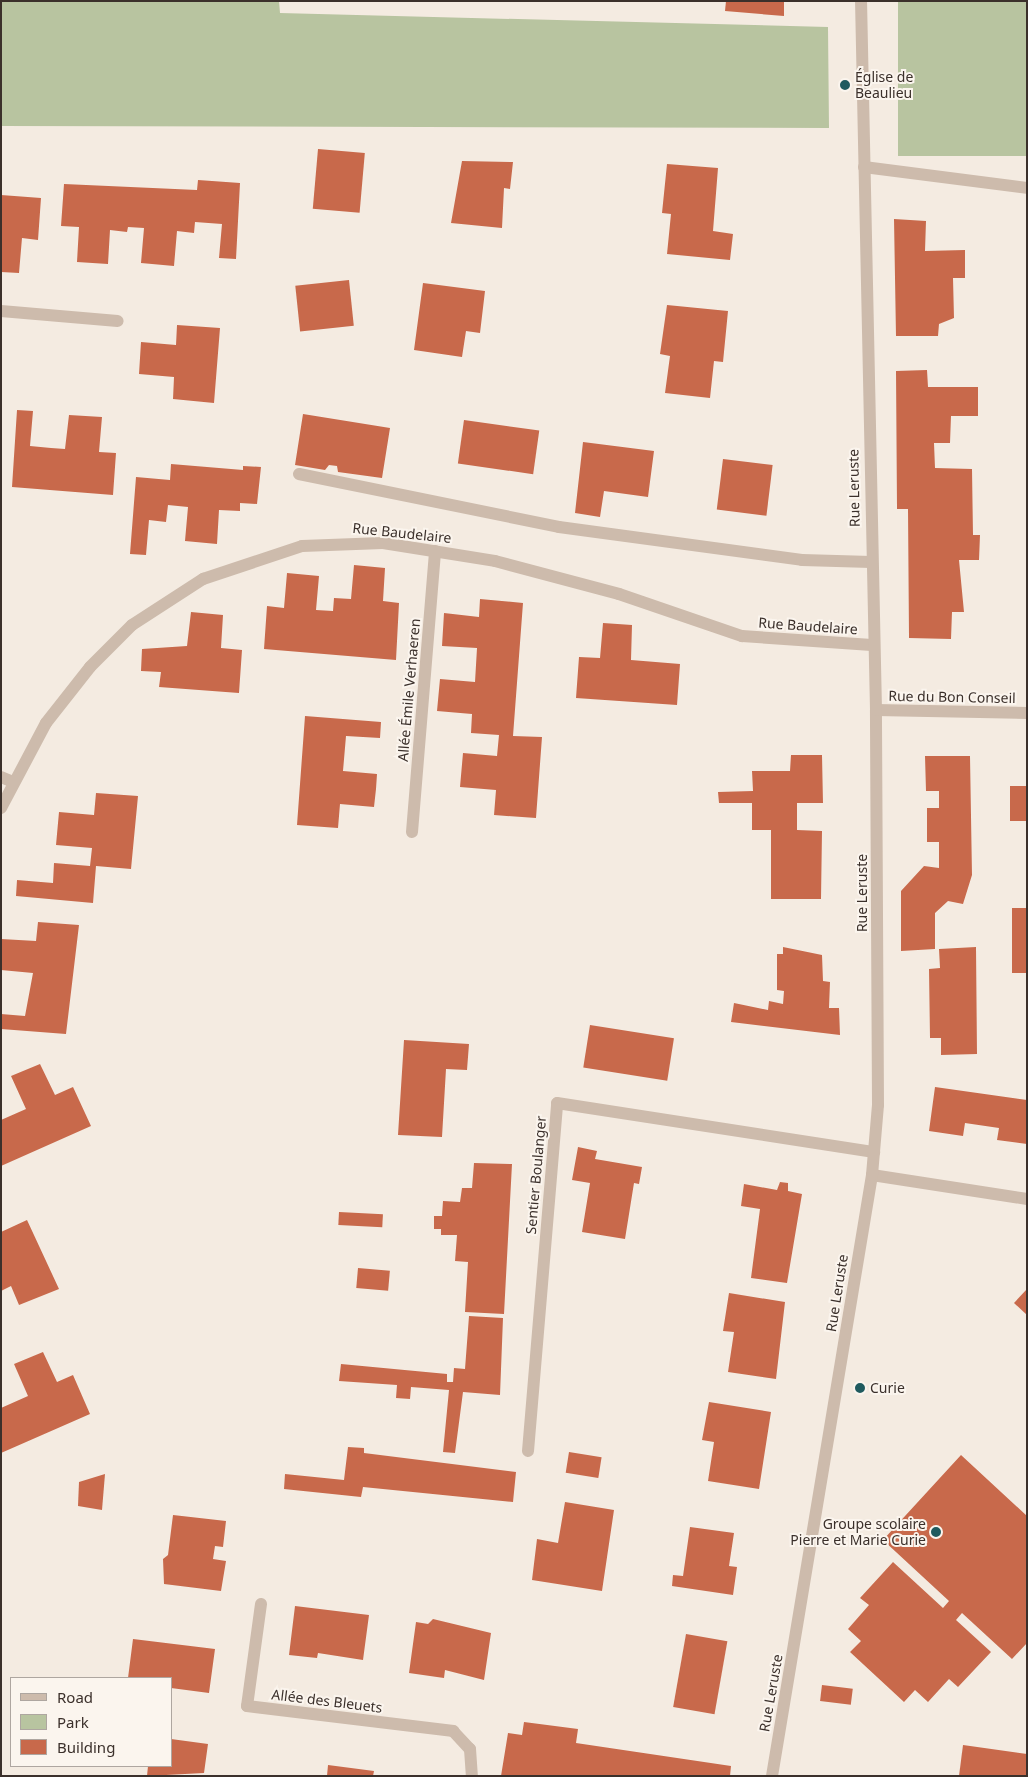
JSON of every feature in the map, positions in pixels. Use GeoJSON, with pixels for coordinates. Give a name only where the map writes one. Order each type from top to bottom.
{"type":"FeatureCollection","features":[{"type":"Feature","properties":{"kind":"street","name":"Rue Leruste"},"geometry":{"type":"LineString","coordinates":[[772,1776],[872,1176],[878,1105],[876,710],[872,645],[861,1]]}},
{"type":"Feature","properties":{"kind":"street"},"geometry":{"type":"LineString","coordinates":[[864,167],[1027,188]]}},
{"type":"Feature","properties":{"kind":"street"},"geometry":{"type":"LineString","coordinates":[[1,311],[118,321]]}},
{"type":"Feature","properties":{"kind":"street"},"geometry":{"type":"LineString","coordinates":[[299,474],[559,527],[802,560],[871,562]]}},
{"type":"Feature","properties":{"kind":"street","name":"Rue Baudelaire"},"geometry":{"type":"LineString","coordinates":[[1,808],[7,779],[46,724],[90,667],[132,625],[196,582],[254,558],[302,546],[364,542],[435,551],[586,584],[742,636],[872,645]]}},
{"type":"Feature","properties":{"kind":"street","name":"Allée Émile Verhaeren"},"geometry":{"type":"LineString","coordinates":[[412,832],[435,551]]}},
{"type":"Feature","properties":{"kind":"street","name":"Rue du Bon Conseil"},"geometry":{"type":"LineString","coordinates":[[876,710],[1027,713]]}},
{"type":"Feature","properties":{"kind":"street","name":"Sentier Boulanger"},"geometry":{"type":"LineString","coordinates":[[528,1451],[557,1103],[874,1152]]}},
{"type":"Feature","properties":{"kind":"street"},"geometry":{"type":"LineString","coordinates":[[872,1176],[1027,1199]]}},
{"type":"Feature","properties":{"kind":"street","name":"Allée des Bleuets"},"geometry":{"type":"LineString","coordinates":[[261,1604],[247,1706],[453,1731],[470,1749],[472,1776]]}},
{"type":"Feature","properties":{"kind":"green space"},"geometry":{"type":"Polygon","coordinates":[[[1,1],[279,1],[280,13],[828,27],[829,128],[1,126],[1,1]]]}},
{"type":"Feature","properties":{"kind":"green space"},"geometry":{"type":"Polygon","coordinates":[[[898,1],[1027,1],[1027,156],[898,156],[898,1]]]}},
{"type":"Feature","properties":{"kind":"building"},"geometry":{"type":"Polygon","coordinates":[[[726,1],[784,1],[784,16],[725,11],[726,1]]]}},
{"type":"Feature","properties":{"kind":"building"},"geometry":{"type":"Polygon","coordinates":[[[318,149],[365,153],[360,213],[313,209],[318,149]]]}},
{"type":"Feature","properties":{"kind":"building"},"geometry":{"type":"Polygon","coordinates":[[[462,161],[513,162],[510,189],[504,188],[502,228],[451,223],[462,161]]]}},
{"type":"Feature","properties":{"kind":"building"},"geometry":{"type":"Polygon","coordinates":[[[667,164],[718,168],[713,231],[733,234],[730,260],[667,254],[671,214],[662,213],[667,164]]]}},
{"type":"Feature","properties":{"kind":"building"},"geometry":{"type":"Polygon","coordinates":[[[198,180],[240,183],[236,259],[219,258],[222,224],[195,222],[194,233],[177,231],[174,266],[141,263],[144,228],[128,227],[127,232],[110,230],[108,264],[77,262],[79,227],[61,226],[64,184],[197,190],[198,180]]]}},
{"type":"Feature","properties":{"kind":"building"},"geometry":{"type":"Polygon","coordinates":[[[1,195],[41,198],[38,240],[22,238],[19,273],[1,272],[1,195]]]}},
{"type":"Feature","properties":{"kind":"building"},"geometry":{"type":"Polygon","coordinates":[[[894,219],[926,221],[925,251],[965,250],[965,278],[953,278],[954,318],[939,324],[938,336],[896,336],[894,219]]]}},
{"type":"Feature","properties":{"kind":"building"},"geometry":{"type":"Polygon","coordinates":[[[349,280],[354,326],[300,331],[295,286],[349,280]]]}},
{"type":"Feature","properties":{"kind":"building"},"geometry":{"type":"Polygon","coordinates":[[[423,283],[485,291],[480,333],[466,331],[462,357],[414,350],[423,283]]]}},
{"type":"Feature","properties":{"kind":"building"},"geometry":{"type":"Polygon","coordinates":[[[667,305],[728,311],[723,362],[714,361],[710,398],[665,393],[670,356],[660,354],[667,305]]]}},
{"type":"Feature","properties":{"kind":"building"},"geometry":{"type":"Polygon","coordinates":[[[177,325],[220,328],[214,403],[173,399],[174,377],[139,374],[141,342],[176,345],[177,325]]]}},
{"type":"Feature","properties":{"kind":"building"},"geometry":{"type":"Polygon","coordinates":[[[927,370],[928,387],[978,387],[978,416],[951,416],[950,443],[934,443],[935,468],[972,469],[973,535],[980,535],[979,560],[959,560],[964,612],[952,612],[951,639],[909,638],[908,509],[897,509],[896,371],[927,370]]]}},
{"type":"Feature","properties":{"kind":"building"},"geometry":{"type":"Polygon","coordinates":[[[17,410],[33,411],[30,446],[51,448],[65,449],[69,415],[102,417],[99,452],[116,453],[113,495],[12,487],[17,410]]]}},
{"type":"Feature","properties":{"kind":"building"},"geometry":{"type":"Polygon","coordinates":[[[303,414],[390,428],[382,478],[338,472],[337,466],[329,465],[325,470],[295,465],[303,414]]]}},
{"type":"Feature","properties":{"kind":"building"},"geometry":{"type":"Polygon","coordinates":[[[464,420],[539,431],[533,474],[458,464],[464,420]]]}},
{"type":"Feature","properties":{"kind":"building"},"geometry":{"type":"Polygon","coordinates":[[[583,442],[654,451],[648,497],[604,491],[600,517],[575,513],[583,442]]]}},
{"type":"Feature","properties":{"kind":"building"},"geometry":{"type":"Polygon","coordinates":[[[723,459],[773,465],[766,516],[717,510],[723,459]]]}},
{"type":"Feature","properties":{"kind":"building"},"geometry":{"type":"Polygon","coordinates":[[[171,464],[243,470],[243,466],[261,467],[257,504],[240,503],[240,511],[219,510],[217,544],[185,541],[188,507],[168,505],[166,522],[149,520],[146,555],[130,554],[136,477],[170,480],[171,464]]]}},
{"type":"Feature","properties":{"kind":"building"},"geometry":{"type":"Polygon","coordinates":[[[354,565],[385,568],[383,601],[399,603],[396,660],[264,649],[267,606],[284,608],[287,573],[319,576],[316,610],[333,611],[334,598],[351,599],[354,565]]]}},
{"type":"Feature","properties":{"kind":"building"},"geometry":{"type":"Polygon","coordinates":[[[480,599],[523,603],[513,736],[542,737],[536,818],[494,815],[496,790],[460,787],[463,753],[497,756],[499,735],[471,733],[472,714],[437,711],[440,679],[475,682],[477,648],[442,646],[444,613],[479,617],[480,599]]]}},
{"type":"Feature","properties":{"kind":"building"},"geometry":{"type":"Polygon","coordinates":[[[191,612],[223,615],[221,648],[242,650],[239,693],[159,687],[161,672],[141,671],[142,649],[187,646],[191,612]]]}},
{"type":"Feature","properties":{"kind":"building"},"geometry":{"type":"Polygon","coordinates":[[[603,623],[632,625],[631,660],[680,664],[677,705],[576,698],[579,657],[600,658],[603,623]]]}},
{"type":"Feature","properties":{"kind":"building"},"geometry":{"type":"Polygon","coordinates":[[[305,716],[381,722],[380,738],[346,736],[343,771],[377,774],[376,789],[374,807],[340,804],[338,828],[297,825],[305,716]]]}},
{"type":"Feature","properties":{"kind":"building"},"geometry":{"type":"Polygon","coordinates":[[[791,755],[822,755],[823,803],[797,803],[797,830],[822,831],[821,899],[771,899],[771,830],[752,830],[752,803],[719,803],[718,792],[753,791],[752,771],[790,771],[791,755]]]}},
{"type":"Feature","properties":{"kind":"building"},"geometry":{"type":"Polygon","coordinates":[[[925,756],[970,756],[972,875],[963,904],[948,901],[935,913],[935,949],[901,951],[901,891],[924,866],[939,868],[939,842],[927,842],[927,808],[939,808],[939,791],[926,791],[925,756]]]}},
{"type":"Feature","properties":{"kind":"building"},"geometry":{"type":"Polygon","coordinates":[[[1010,786],[1027,786],[1027,821],[1010,821],[1010,786]]]}},
{"type":"Feature","properties":{"kind":"building"},"geometry":{"type":"Polygon","coordinates":[[[96,793],[138,796],[131,869],[96,866],[93,903],[16,896],[17,880],[53,883],[54,863],[90,866],[92,848],[56,845],[59,812],[94,815],[96,793]]]}},
{"type":"Feature","properties":{"kind":"building"},"geometry":{"type":"Polygon","coordinates":[[[1012,908],[1027,908],[1027,973],[1012,973],[1012,908]]]}},
{"type":"Feature","properties":{"kind":"building"},"geometry":{"type":"Polygon","coordinates":[[[38,922],[79,925],[66,1034],[1,1029],[1,1014],[25,1016],[33,973],[1,970],[1,939],[36,941],[38,922]]]}},
{"type":"Feature","properties":{"kind":"building"},"geometry":{"type":"Polygon","coordinates":[[[783,947],[822,955],[823,981],[830,982],[829,1008],[839,1008],[840,1035],[731,1022],[734,1003],[768,1010],[769,1001],[783,1004],[784,991],[777,990],[777,954],[783,954],[783,947]]]}},
{"type":"Feature","properties":{"kind":"building"},"geometry":{"type":"Polygon","coordinates":[[[976,947],[977,1054],[941,1055],[941,1038],[930,1038],[929,969],[940,968],[939,949],[976,947]]]}},
{"type":"Feature","properties":{"kind":"building"},"geometry":{"type":"Polygon","coordinates":[[[590,1025],[674,1038],[667,1081],[583,1067],[590,1025]]]}},
{"type":"Feature","properties":{"kind":"building"},"geometry":{"type":"Polygon","coordinates":[[[404,1040],[469,1044],[467,1070],[446,1069],[442,1137],[398,1135],[404,1040]]]}},
{"type":"Feature","properties":{"kind":"building"},"geometry":{"type":"Polygon","coordinates":[[[40,1064],[55,1095],[73,1087],[91,1126],[1,1166],[1,1120],[26,1109],[11,1076],[40,1064]]]}},
{"type":"Feature","properties":{"kind":"building"},"geometry":{"type":"Polygon","coordinates":[[[935,1087],[1027,1100],[1027,1144],[997,1140],[999,1128],[965,1123],[963,1136],[929,1131],[935,1087]]]}},
{"type":"Feature","properties":{"kind":"building"},"geometry":{"type":"Polygon","coordinates":[[[578,1147],[597,1151],[595,1159],[642,1167],[639,1184],[634,1183],[625,1239],[582,1232],[590,1183],[572,1180],[578,1147]]]}},
{"type":"Feature","properties":{"kind":"building"},"geometry":{"type":"Polygon","coordinates":[[[474,1163],[512,1164],[504,1314],[465,1312],[468,1262],[455,1261],[457,1235],[441,1235],[441,1229],[434,1229],[434,1216],[442,1216],[443,1201],[460,1202],[462,1188],[472,1188],[474,1163]]]}},
{"type":"Feature","properties":{"kind":"building"},"geometry":{"type":"Polygon","coordinates":[[[780,1182],[788,1183],[788,1191],[802,1194],[787,1283],[751,1278],[760,1209],[741,1206],[744,1184],[777,1190],[780,1182]]]}},
{"type":"Feature","properties":{"kind":"building"},"geometry":{"type":"Polygon","coordinates":[[[339,1212],[383,1214],[382,1227],[338,1225],[339,1212]]]}},
{"type":"Feature","properties":{"kind":"building"},"geometry":{"type":"Polygon","coordinates":[[[27,1220],[59,1289],[19,1305],[11,1286],[1,1291],[1,1232],[27,1220]]]}},
{"type":"Feature","properties":{"kind":"building"},"geometry":{"type":"Polygon","coordinates":[[[358,1268],[390,1271],[388,1291],[356,1288],[358,1268]]]}},
{"type":"Feature","properties":{"kind":"building"},"geometry":{"type":"Polygon","coordinates":[[[1027,1289],[1027,1315],[1014,1303],[1027,1289]]]}},
{"type":"Feature","properties":{"kind":"building"},"geometry":{"type":"Polygon","coordinates":[[[729,1293],[785,1302],[776,1379],[728,1372],[734,1332],[723,1331],[729,1293]]]}},
{"type":"Feature","properties":{"kind":"building"},"geometry":{"type":"Polygon","coordinates":[[[469,1316],[503,1318],[500,1395],[463,1392],[455,1453],[443,1452],[449,1390],[411,1387],[410,1399],[396,1398],[397,1385],[339,1381],[341,1364],[447,1374],[447,1382],[453,1382],[454,1368],[465,1369],[469,1316]]]}},
{"type":"Feature","properties":{"kind":"building"},"geometry":{"type":"Polygon","coordinates":[[[43,1352],[57,1382],[73,1375],[90,1414],[1,1453],[1,1408],[28,1396],[14,1364],[43,1352]]]}},
{"type":"Feature","properties":{"kind":"building"},"geometry":{"type":"Polygon","coordinates":[[[709,1402],[771,1412],[759,1489],[708,1481],[714,1442],[702,1440],[709,1402]]]}},
{"type":"Feature","properties":{"kind":"building"},"geometry":{"type":"Polygon","coordinates":[[[348,1447],[364,1448],[364,1453],[516,1472],[513,1502],[363,1487],[361,1497],[284,1489],[285,1474],[344,1480],[348,1447]]]}},
{"type":"Feature","properties":{"kind":"building"},"geometry":{"type":"Polygon","coordinates":[[[569,1452],[602,1457],[598,1478],[566,1473],[569,1452]]]}},
{"type":"Feature","properties":{"kind":"building"},"geometry":{"type":"Polygon","coordinates":[[[961,1455],[1027,1516],[1027,1643],[1012,1659],[962,1613],[956,1620],[991,1652],[958,1687],[949,1679],[928,1702],[915,1690],[904,1702],[850,1652],[861,1641],[848,1629],[869,1605],[860,1598],[893,1562],[943,1608],[949,1601],[883,1540],[961,1455]]]}},
{"type":"Feature","properties":{"kind":"building"},"geometry":{"type":"Polygon","coordinates":[[[105,1474],[102,1510],[78,1506],[79,1482],[105,1474]]]}},
{"type":"Feature","properties":{"kind":"building"},"geometry":{"type":"Polygon","coordinates":[[[565,1502],[614,1510],[602,1591],[532,1580],[537,1539],[558,1543],[565,1502]]]}},
{"type":"Feature","properties":{"kind":"building"},"geometry":{"type":"Polygon","coordinates":[[[173,1515],[226,1521],[223,1547],[215,1546],[213,1559],[226,1561],[221,1591],[164,1584],[163,1559],[168,1555],[173,1515]]]}},
{"type":"Feature","properties":{"kind":"building"},"geometry":{"type":"Polygon","coordinates":[[[690,1527],[734,1533],[729,1566],[737,1567],[733,1595],[672,1586],[673,1575],[683,1576],[690,1527]]]}},
{"type":"Feature","properties":{"kind":"building"},"geometry":{"type":"Polygon","coordinates":[[[295,1606],[369,1615],[363,1660],[318,1653],[317,1658],[289,1655],[295,1606]]]}},
{"type":"Feature","properties":{"kind":"building"},"geometry":{"type":"Polygon","coordinates":[[[433,1619],[491,1633],[484,1680],[445,1670],[444,1678],[409,1673],[416,1622],[428,1624],[433,1619]]]}},
{"type":"Feature","properties":{"kind":"building"},"geometry":{"type":"Polygon","coordinates":[[[686,1634],[727,1641],[715,1714],[673,1707],[686,1634]]]}},
{"type":"Feature","properties":{"kind":"building"},"geometry":{"type":"Polygon","coordinates":[[[133,1639],[215,1649],[209,1693],[172,1688],[172,1677],[128,1677],[133,1639]]]}},
{"type":"Feature","properties":{"kind":"building"},"geometry":{"type":"Polygon","coordinates":[[[822,1685],[853,1689],[851,1705],[820,1701],[822,1685]]]}},
{"type":"Feature","properties":{"kind":"building"},"geometry":{"type":"Polygon","coordinates":[[[524,1722],[578,1729],[576,1743],[731,1766],[730,1776],[501,1776],[508,1733],[522,1735],[524,1722]]]}},
{"type":"Feature","properties":{"kind":"building"},"geometry":{"type":"Polygon","coordinates":[[[172,1739],[208,1744],[204,1773],[147,1776],[148,1767],[172,1767],[172,1739]]]}},
{"type":"Feature","properties":{"kind":"building"},"geometry":{"type":"Polygon","coordinates":[[[963,1745],[1027,1754],[1027,1776],[959,1776],[963,1745]]]}},
{"type":"Feature","properties":{"kind":"building"},"geometry":{"type":"Polygon","coordinates":[[[328,1765],[374,1771],[373,1776],[327,1776],[328,1765]]]}},
{"type":"Feature","properties":{"kind":"place","name":"Église de Beaulieu"},"geometry":{"type":"Point","coordinates":[845,85]}},
{"type":"Feature","properties":{"kind":"place","name":"Curie"},"geometry":{"type":"Point","coordinates":[860,1388]}},
{"type":"Feature","properties":{"kind":"place","name":"Groupe scolaire Pierre et Marie Curie"},"geometry":{"type":"Point","coordinates":[936,1532]}}]}
